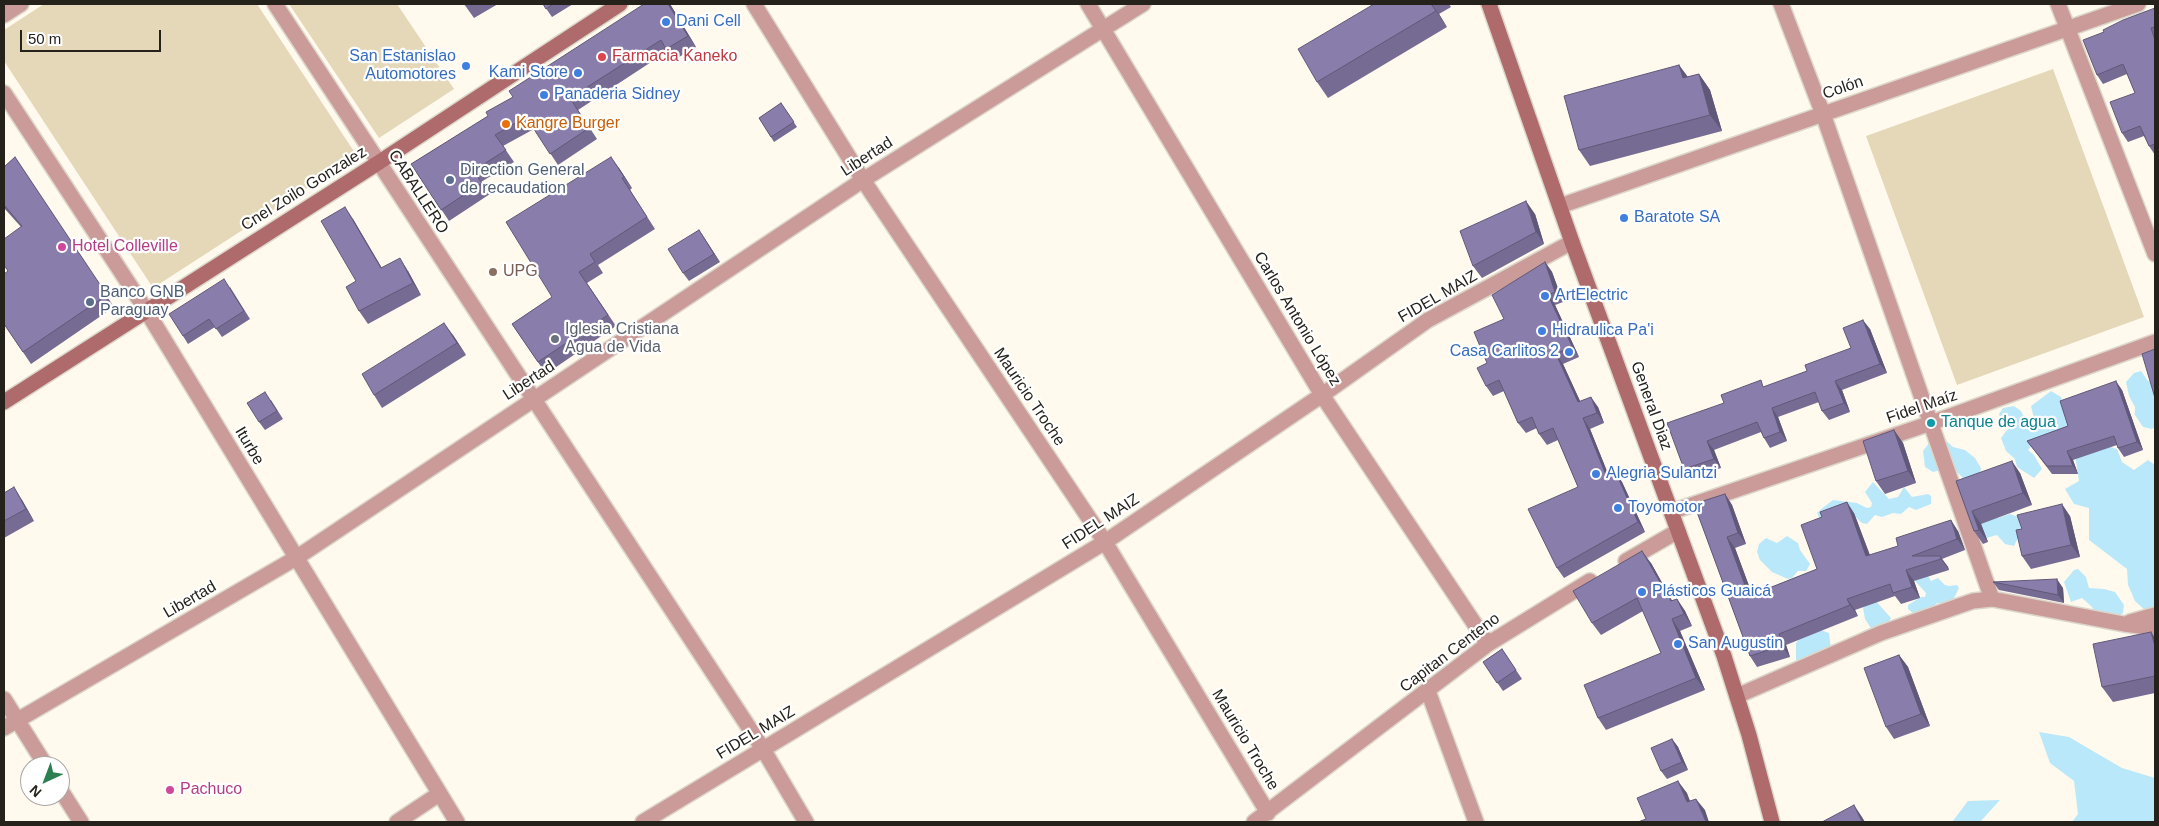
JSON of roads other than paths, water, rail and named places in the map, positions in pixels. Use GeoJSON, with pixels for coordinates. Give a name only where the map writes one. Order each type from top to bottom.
{"type":"FeatureCollection","features":[{"type":"Feature","properties":{"kind":"main road","name":"Cnel Zoilo Gonzalez"},"geometry":{"type":"LineString","coordinates":[[4,402],[378,163],[620,4]]}},
{"type":"Feature","properties":{"kind":"main road","name":"General Diaz"},"geometry":{"type":"LineString","coordinates":[[1489,4],[1572,242],[1737,696],[1772,822]]}},
{"type":"Feature","properties":{"kind":"street"},"geometry":{"type":"LineString","coordinates":[[4,15],[21,4]]}},
{"type":"Feature","properties":{"kind":"street","name":"CABALLERO"},"geometry":{"type":"LineString","coordinates":[[275,4],[763,749],[806,822]]}},
{"type":"Feature","properties":{"kind":"street","name":"Mauricio Troche"},"geometry":{"type":"LineString","coordinates":[[754,4],[863,180],[1105,542],[1268,813]]}},
{"type":"Feature","properties":{"kind":"street","name":"Carlos Antonio López"},"geometry":{"type":"LineString","coordinates":[[1088,4],[1322,395],[1488,644]]}},
{"type":"Feature","properties":{"kind":"street","name":"Libertad"},"geometry":{"type":"LineString","coordinates":[[4,728],[296,558],[534,399],[661,317],[863,180],[1143,4]]}},
{"type":"Feature","properties":{"kind":"street"},"geometry":{"type":"LineString","coordinates":[[1781,4],[1824,114],[1992,598]]}},
{"type":"Feature","properties":{"kind":"street"},"geometry":{"type":"LineString","coordinates":[[2058,4],[2155,254]]}},
{"type":"Feature","properties":{"kind":"street","name":"Colón"},"geometry":{"type":"LineString","coordinates":[[1560,206],[2138,4]]}},
{"type":"Feature","properties":{"kind":"street","name":"Iturbe"},"geometry":{"type":"LineString","coordinates":[[4,93],[146,310],[457,822]]}},
{"type":"Feature","properties":{"kind":"street","name":"FIDEL MAIZ"},"geometry":{"type":"LineString","coordinates":[[642,822],[1105,542],[1322,395],[1428,320],[1572,242]]}},
{"type":"Feature","properties":{"kind":"street","name":"Fidel Maíz"},"geometry":{"type":"LineString","coordinates":[[1671,512],[1931,423],[2155,342]]}},
{"type":"Feature","properties":{"kind":"street","name":"Capitan Centeno"},"geometry":{"type":"LineString","coordinates":[[1254,822],[1488,644],[1530,616],[1678,531]]}},
{"type":"Feature","properties":{"kind":"street"},"geometry":{"type":"LineString","coordinates":[[1737,696],[1881,633],[1973,601],[1992,598],[2124,624],[2155,628]]}},
{"type":"Feature","properties":{"kind":"street"},"geometry":{"type":"LineString","coordinates":[[2124,624],[2155,615]]}},
{"type":"Feature","properties":{"kind":"street"},"geometry":{"type":"LineString","coordinates":[[1428,691],[1476,822]]}},
{"type":"Feature","properties":{"kind":"street"},"geometry":{"type":"LineString","coordinates":[[4,699],[40,756]]}},
{"type":"Feature","properties":{"kind":"street"},"geometry":{"type":"LineString","coordinates":[[397,822],[439,794]]}},
{"type":"Feature","properties":{"kind":"street"},"geometry":{"type":"LineString","coordinates":[[70,805],[81,822]]}},
{"type":"Feature","properties":{"kind":"water"},"geometry":{"type":"Polygon","coordinates":[[[2141,371],[2148,381],[2155,383],[2155,427],[2152,429],[2143,427],[2135,415],[2133,411],[2135,414],[2135,407],[2129,396],[2126,382],[2134,373],[2141,371]]]}},
{"type":"Feature","properties":{"kind":"water"},"geometry":{"type":"Polygon","coordinates":[[[2051,391],[2061,397],[2073,430],[2033,444],[2028,450],[2034,455],[2042,469],[2034,478],[2017,467],[2015,459],[2006,451],[2001,438],[2011,425],[2002,422],[1999,414],[2003,408],[2014,406],[2021,411],[2025,419],[2032,422],[2034,419],[2031,406],[2051,391]]]}},
{"type":"Feature","properties":{"kind":"water"},"geometry":{"type":"Polygon","coordinates":[[[1941,436],[1953,447],[1965,450],[1975,458],[1981,468],[1979,481],[1964,479],[1952,467],[1933,472],[1925,467],[1923,451],[1930,442],[1941,436]]]}},
{"type":"Feature","properties":{"kind":"water"},"geometry":{"type":"Polygon","coordinates":[[[2101,444],[2117,449],[2122,462],[2134,470],[2148,460],[2155,465],[2155,613],[2147,612],[2135,601],[2128,585],[2127,569],[2089,540],[2089,508],[2074,504],[2065,489],[2079,481],[2074,449],[2101,444]]]}},
{"type":"Feature","properties":{"kind":"water"},"geometry":{"type":"Polygon","coordinates":[[[1873,482],[1889,499],[1898,497],[1904,487],[1912,497],[1928,494],[1931,496],[1931,504],[1916,510],[1909,507],[1901,514],[1893,513],[1882,517],[1875,515],[1867,524],[1862,523],[1853,515],[1828,524],[1819,517],[1817,513],[1833,500],[1857,503],[1867,508],[1871,507],[1872,503],[1865,492],[1873,482]]]}},
{"type":"Feature","properties":{"kind":"water"},"geometry":{"type":"Polygon","coordinates":[[[1991,512],[1998,518],[2010,514],[2021,518],[2025,524],[2014,546],[2005,544],[1997,535],[1986,538],[1972,516],[1991,512]]]}},
{"type":"Feature","properties":{"kind":"water"},"geometry":{"type":"Polygon","coordinates":[[[1787,536],[1798,543],[1800,550],[1810,564],[1806,571],[1798,571],[1792,578],[1788,579],[1772,572],[1760,560],[1757,552],[1759,544],[1766,538],[1777,543],[1787,536]]]}},
{"type":"Feature","properties":{"kind":"water"},"geometry":{"type":"Polygon","coordinates":[[[2078,569],[2086,577],[2089,588],[2115,592],[2124,605],[2123,613],[2117,617],[2098,616],[2082,598],[2071,602],[2064,582],[2074,570],[2078,569]]]}},
{"type":"Feature","properties":{"kind":"water"},"geometry":{"type":"Polygon","coordinates":[[[1927,574],[1931,581],[1938,578],[1945,585],[1957,585],[1959,588],[1954,598],[1948,603],[1937,603],[1920,619],[1908,609],[1908,605],[1921,597],[1925,597],[1926,593],[1915,581],[1927,574]]]}},
{"type":"Feature","properties":{"kind":"water"},"geometry":{"type":"Polygon","coordinates":[[[1875,600],[1891,618],[1885,629],[1872,630],[1865,619],[1863,608],[1865,604],[1875,600]]]}},
{"type":"Feature","properties":{"kind":"water"},"geometry":{"type":"Polygon","coordinates":[[[1818,629],[1829,633],[1831,649],[1796,663],[1796,643],[1804,634],[1818,629]]]}},
{"type":"Feature","properties":{"kind":"water"},"geometry":{"type":"Polygon","coordinates":[[[2039,732],[2069,737],[2122,768],[2155,778],[2155,822],[2072,822],[2078,814],[2074,781],[2050,763],[2039,732]]]}},
{"type":"Feature","properties":{"kind":"water"},"geometry":{"type":"Polygon","coordinates":[[[2000,800],[1980,822],[1952,822],[1968,801],[2000,800]]]}},
{"type":"Feature","properties":{"kind":"place","name":"Dani Cell"},"geometry":{"type":"Point","coordinates":[666,22]}},
{"type":"Feature","properties":{"kind":"place","name":"Farmacia Kaneko"},"geometry":{"type":"Point","coordinates":[602,57]}},
{"type":"Feature","properties":{"kind":"place","name":"San Estanislao Automotores"},"geometry":{"type":"Point","coordinates":[466,66]}},
{"type":"Feature","properties":{"kind":"place","name":"Kami Store"},"geometry":{"type":"Point","coordinates":[578,73]}},
{"type":"Feature","properties":{"kind":"place","name":"Panaderia Sidney"},"geometry":{"type":"Point","coordinates":[544,95]}},
{"type":"Feature","properties":{"kind":"place","name":"Kangre Burger"},"geometry":{"type":"Point","coordinates":[506,124]}},
{"type":"Feature","properties":{"kind":"place","name":"Direction General de recaudation"},"geometry":{"type":"Point","coordinates":[450,180]}},
{"type":"Feature","properties":{"kind":"place","name":"Baratote SA"},"geometry":{"type":"Point","coordinates":[1624,218]}},
{"type":"Feature","properties":{"kind":"place","name":"Hotel Colleville"},"geometry":{"type":"Point","coordinates":[62,247]}},
{"type":"Feature","properties":{"kind":"place","name":"UPG"},"geometry":{"type":"Point","coordinates":[493,272]}},
{"type":"Feature","properties":{"kind":"place","name":"ArtElectric"},"geometry":{"type":"Point","coordinates":[1545,296]}},
{"type":"Feature","properties":{"kind":"place","name":"Banco GNB Paraguay"},"geometry":{"type":"Point","coordinates":[90,302]}},
{"type":"Feature","properties":{"kind":"place","name":"Hidraulica Pa'i"},"geometry":{"type":"Point","coordinates":[1542,331]}},
{"type":"Feature","properties":{"kind":"place","name":"Iglesia Cristiana Agua de Vida"},"geometry":{"type":"Point","coordinates":[555,339]}},
{"type":"Feature","properties":{"kind":"place","name":"Casa Carlitos 2"},"geometry":{"type":"Point","coordinates":[1569,352]}},
{"type":"Feature","properties":{"kind":"place","name":"Tanque de agua"},"geometry":{"type":"Point","coordinates":[1931,423]}},
{"type":"Feature","properties":{"kind":"place","name":"Alegria Sulantzi"},"geometry":{"type":"Point","coordinates":[1596,474]}},
{"type":"Feature","properties":{"kind":"place","name":"Toyomotor"},"geometry":{"type":"Point","coordinates":[1618,508]}},
{"type":"Feature","properties":{"kind":"place","name":"Plásticos Guaicá"},"geometry":{"type":"Point","coordinates":[1642,592]}},
{"type":"Feature","properties":{"kind":"place","name":"San Augustin"},"geometry":{"type":"Point","coordinates":[1678,644]}},
{"type":"Feature","properties":{"kind":"place","name":"Pachuco"},"geometry":{"type":"Point","coordinates":[170,790]}}]}
